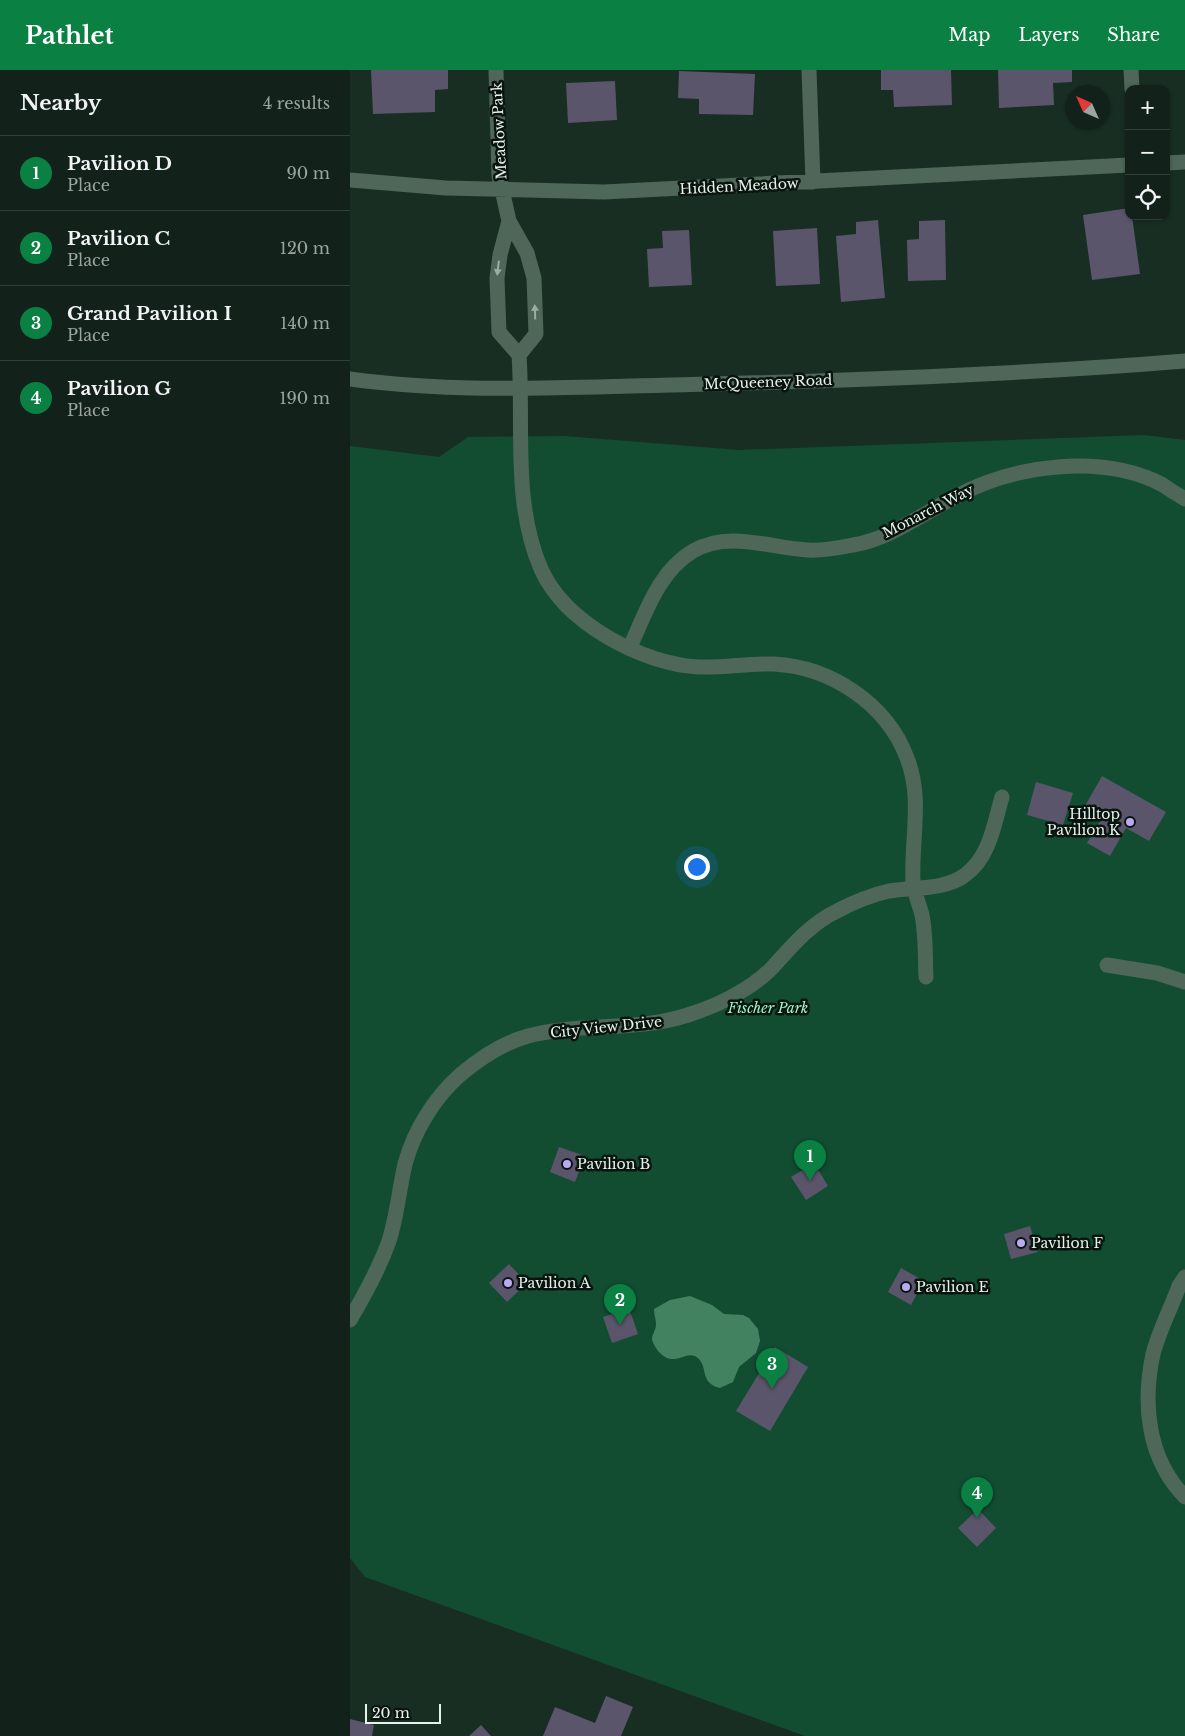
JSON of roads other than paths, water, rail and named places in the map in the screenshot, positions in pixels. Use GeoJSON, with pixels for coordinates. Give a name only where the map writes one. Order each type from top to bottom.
{"type":"FeatureCollection","features":[{"type":"Feature","properties":{"kind":"street","name":"Meadow Park"},"geometry":{"type":"LineString","coordinates":[[496,70],[499,176],[510,221],[528,253],[534,278],[536,334],[519,355]]}},
{"type":"Feature","properties":{"kind":"street"},"geometry":{"type":"LineString","coordinates":[[809,70],[813,182]]}},
{"type":"Feature","properties":{"kind":"street"},"geometry":{"type":"LineString","coordinates":[[1131,70],[1132,85]]}},
{"type":"Feature","properties":{"kind":"street"},"geometry":{"type":"LineString","coordinates":[[1170,163],[1185,162]]}},
{"type":"Feature","properties":{"kind":"street","name":"Hidden Meadow"},"geometry":{"type":"LineString","coordinates":[[350,180],[446,188],[604,192],[1125,165]]}},
{"type":"Feature","properties":{"kind":"street"},"geometry":{"type":"LineString","coordinates":[[510,221],[500,255],[497,278],[499,332],[519,355],[522,501],[526,525],[542,570],[553,589],[578,618],[653,659],[698,667],[773,664],[804,667],[839,680],[870,705],[892,729],[907,757],[915,786],[914,888],[923,924],[926,977]]}},
{"type":"Feature","properties":{"kind":"street","name":"McQueeney Road"},"geometry":{"type":"LineString","coordinates":[[350,380],[428,388],[772,383],[1092,369],[1185,361]]}},
{"type":"Feature","properties":{"kind":"street","name":"Monarch Way"},"geometry":{"type":"LineString","coordinates":[[630,647],[668,571],[694,550],[708,545],[738,540],[810,550],[856,545],[907,525],[983,483],[1031,470],[1056,467],[1084,467],[1137,476],[1162,485],[1185,500]]}},
{"type":"Feature","properties":{"kind":"street","name":"City View Drive"},"geometry":{"type":"LineString","coordinates":[[350,1320],[379,1267],[389,1241],[406,1162],[415,1136],[440,1096],[458,1076],[501,1047],[527,1036],[560,1031],[648,1024],[695,1012],[720,1002],[747,987],[770,969],[810,928],[836,911],[875,894],[952,882],[964,876],[974,867],[990,840],[1002,797]]}},
{"type":"Feature","properties":{"kind":"street"},"geometry":{"type":"LineString","coordinates":[[1107,965],[1157,973],[1185,982]]}},
{"type":"Feature","properties":{"kind":"street"},"geometry":{"type":"LineString","coordinates":[[1185,1278],[1179,1286],[1154,1354],[1148,1405],[1148,1424],[1155,1451],[1178,1490],[1185,1497]]}},
{"type":"Feature","properties":{"kind":"place","name":"Hilltop Pavilion K"},"geometry":{"type":"Point","coordinates":[1130,822]}},
{"type":"Feature","properties":{"kind":"place","name":"Pavilion B"},"geometry":{"type":"Point","coordinates":[567,1164]}},
{"type":"Feature","properties":{"kind":"place","name":"Pavilion D"},"geometry":{"type":"Point","coordinates":[810,1181]}},
{"type":"Feature","properties":{"kind":"place","name":"Pavilion F"},"geometry":{"type":"Point","coordinates":[1021,1243]}},
{"type":"Feature","properties":{"kind":"place","name":"Pavilion A"},"geometry":{"type":"Point","coordinates":[508,1283]}},
{"type":"Feature","properties":{"kind":"place","name":"Pavilion E"},"geometry":{"type":"Point","coordinates":[906,1287]}},
{"type":"Feature","properties":{"kind":"place","name":"Pavilion C"},"geometry":{"type":"Point","coordinates":[620,1325]}},
{"type":"Feature","properties":{"kind":"place","name":"Grand Pavilion I"},"geometry":{"type":"Point","coordinates":[772,1389]}},
{"type":"Feature","properties":{"kind":"place","name":"Pavilion G"},"geometry":{"type":"Point","coordinates":[977,1518]}},
{"type":"Feature","properties":{"kind":"park label","name":"Fischer Park"},"geometry":{"type":"Point","coordinates":[768,1008]}}]}
